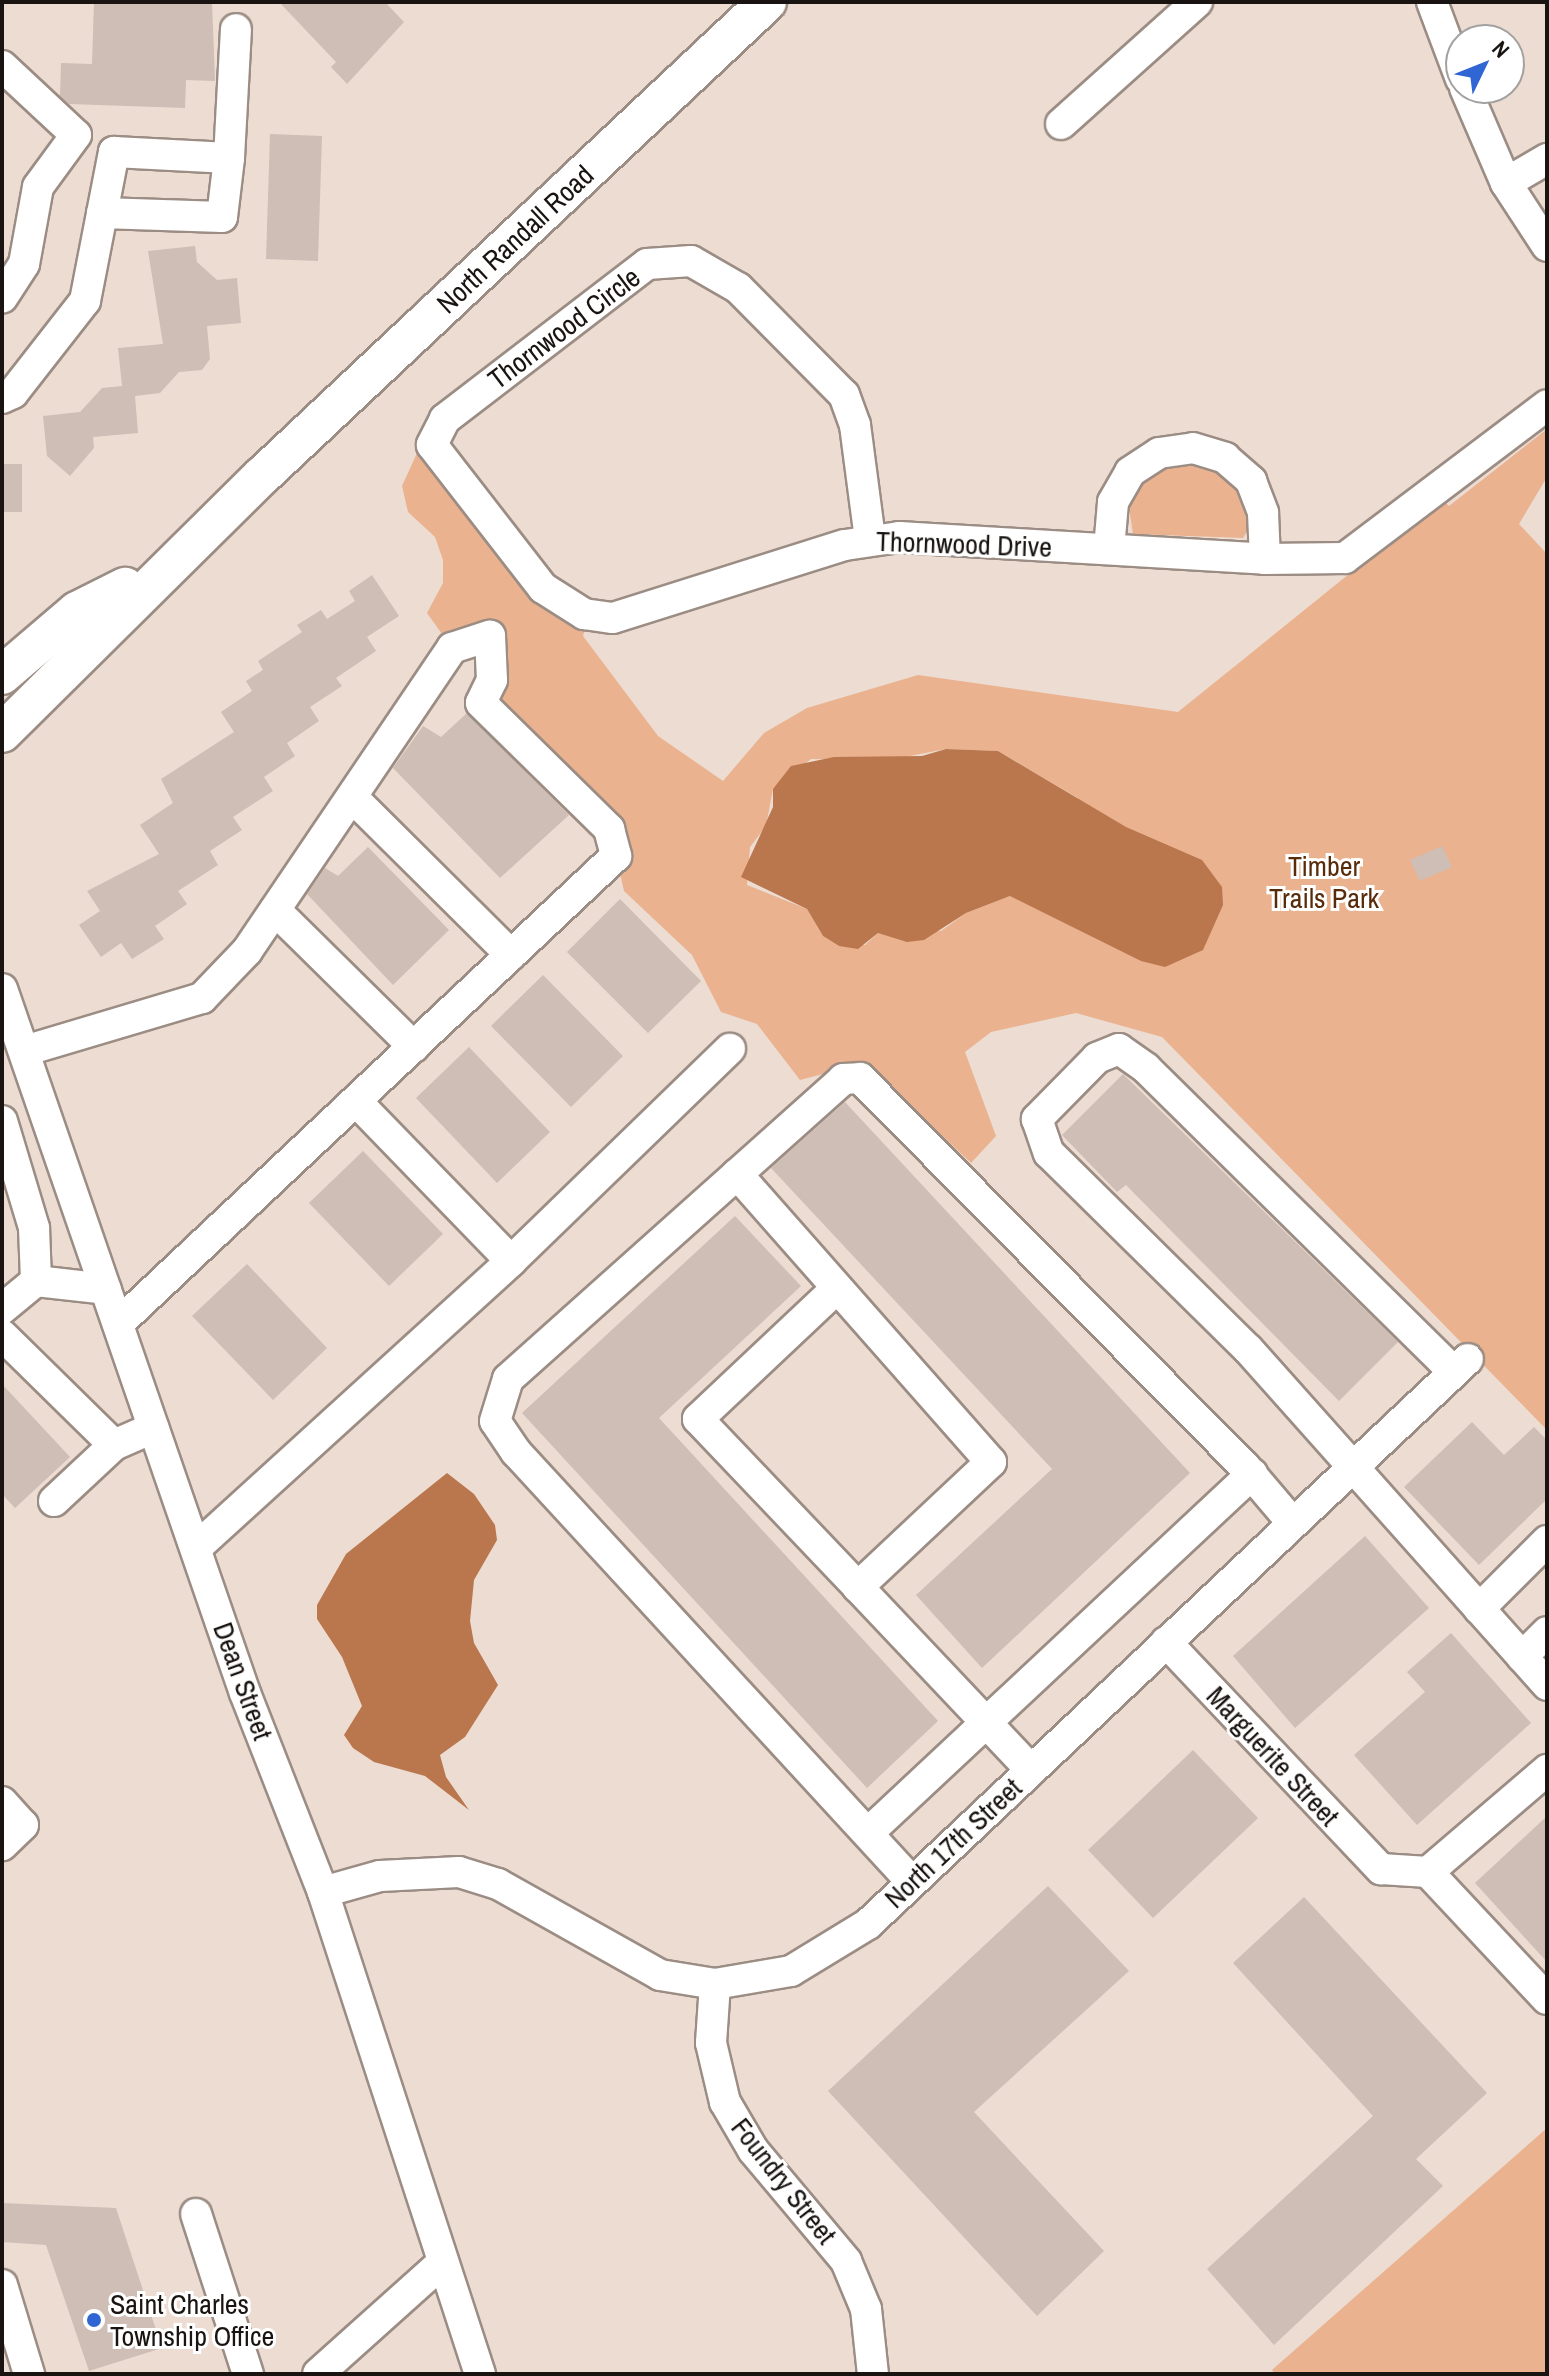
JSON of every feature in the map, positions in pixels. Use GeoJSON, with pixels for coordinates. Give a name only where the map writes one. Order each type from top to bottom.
{"type":"FeatureCollection","features":[{"type":"Feature","properties":{"kind":"main road","name":"North Randall Road"},"geometry":{"type":"LineString","coordinates":[[2,733],[263,475],[767,2]]}},
{"type":"Feature","properties":{"kind":"main road","name":"North Randall Road"},"geometry":{"type":"LineString","coordinates":[[2,700],[125,587],[263,475]]}},
{"type":"Feature","properties":{"kind":"main road","name":"North Randall Road"},"geometry":{"type":"LineString","coordinates":[[2,675],[77,611],[125,587]]}},
{"type":"Feature","properties":{"kind":"street"},"geometry":{"type":"LineString","coordinates":[[1061,124],[1197,2]]}},
{"type":"Feature","properties":{"kind":"street"},"geometry":{"type":"LineString","coordinates":[[1432,2],[1445,37]]}},
{"type":"Feature","properties":{"kind":"street"},"geometry":{"type":"LineString","coordinates":[[102,213],[222,217],[229,158],[236,29]]}},
{"type":"Feature","properties":{"kind":"street"},"geometry":{"type":"LineString","coordinates":[[2,66],[76,135],[114,152],[229,158]]}},
{"type":"Feature","properties":{"kind":"street"},"geometry":{"type":"LineString","coordinates":[[1472,104],[1506,183],[1547,246]]}},
{"type":"Feature","properties":{"kind":"street"},"geometry":{"type":"LineString","coordinates":[[2,298],[24,264],[38,187],[76,135]]}},
{"type":"Feature","properties":{"kind":"street"},"geometry":{"type":"LineString","coordinates":[[2,398],[13,393],[85,301],[114,152]]}},
{"type":"Feature","properties":{"kind":"street"},"geometry":{"type":"LineString","coordinates":[[1506,183],[1547,159]]}},
{"type":"Feature","properties":{"kind":"street","name":"Thornwood Circle"},"geometry":{"type":"LineString","coordinates":[[436,432],[445,419],[647,264],[691,261],[738,288],[844,395],[855,425],[870,539]]}},
{"type":"Feature","properties":{"kind":"street","name":"Thornwood Drive"},"geometry":{"type":"LineString","coordinates":[[436,432],[438,459],[543,588],[563,605],[599,618],[870,539],[1326,562],[1359,553],[1547,405]]}},
{"type":"Feature","properties":{"kind":"street"},"geometry":{"type":"LineString","coordinates":[[1109,549],[1113,502],[1130,472],[1159,453],[1193,448],[1225,458],[1251,481],[1263,513],[1265,559]]}},
{"type":"Feature","properties":{"kind":"street"},"geometry":{"type":"LineString","coordinates":[[24,1051],[202,998],[247,951],[452,648],[490,636],[492,680],[481,703],[609,829],[616,856],[118,1324]]}},
{"type":"Feature","properties":{"kind":"street"},"geometry":{"type":"LineString","coordinates":[[352,797],[511,955]]}},
{"type":"Feature","properties":{"kind":"street"},"geometry":{"type":"LineString","coordinates":[[275,910],[414,1047]]}},
{"type":"Feature","properties":{"kind":"street","name":"Dean Street"},"geometry":{"type":"LineString","coordinates":[[2,989],[153,1428],[323,1892],[480,2374]]}},
{"type":"Feature","properties":{"kind":"street"},"geometry":{"type":"LineString","coordinates":[[196,1548],[511,1261],[730,1049]]}},
{"type":"Feature","properties":{"kind":"street","name":"North 17th Street"},"geometry":{"type":"LineString","coordinates":[[323,1892],[380,1876],[459,1872],[498,1884],[625,1959],[660,1975],[715,1984],[780,1974],[827,1954],[912,1882],[1350,1465],[1461,1365],[1146,1068],[1119,1049],[1097,1058],[1037,1119],[1049,1153],[1248,1349],[1350,1465]]}},
{"type":"Feature","properties":{"kind":"street"},"geometry":{"type":"LineString","coordinates":[[912,1882],[516,1452],[495,1421],[508,1379],[843,1079],[870,1082],[1252,1474],[1291,1521]]}},
{"type":"Feature","properties":{"kind":"street"},"geometry":{"type":"LineString","coordinates":[[356,1101],[511,1261]]}},
{"type":"Feature","properties":{"kind":"street"},"geometry":{"type":"LineString","coordinates":[[2,1121],[28,1201],[36,1281]]}},
{"type":"Feature","properties":{"kind":"street"},"geometry":{"type":"LineString","coordinates":[[737,1174],[991,1462],[858,1587]]}},
{"type":"Feature","properties":{"kind":"street"},"geometry":{"type":"LineString","coordinates":[[2,1179],[28,1201]]}},
{"type":"Feature","properties":{"kind":"street"},"geometry":{"type":"LineString","coordinates":[[2,1309],[36,1281],[106,1289]]}},
{"type":"Feature","properties":{"kind":"street"},"geometry":{"type":"LineString","coordinates":[[837,1288],[698,1419],[1031,1770]]}},
{"type":"Feature","properties":{"kind":"street"},"geometry":{"type":"LineString","coordinates":[[2,1335],[114,1445]]}},
{"type":"Feature","properties":{"kind":"street"},"geometry":{"type":"LineString","coordinates":[[54,1501],[114,1445],[153,1428]]}},
{"type":"Feature","properties":{"kind":"street"},"geometry":{"type":"LineString","coordinates":[[1350,1465],[1547,1685]]}},
{"type":"Feature","properties":{"kind":"street"},"geometry":{"type":"LineString","coordinates":[[868,1833],[984,1721],[1252,1474]]}},
{"type":"Feature","properties":{"kind":"street"},"geometry":{"type":"LineString","coordinates":[[1479,1609],[1547,1541]]}},
{"type":"Feature","properties":{"kind":"street"},"geometry":{"type":"LineString","coordinates":[[1522,1657],[1547,1632]]}},
{"type":"Feature","properties":{"kind":"street","name":"Marguerite Street"},"geometry":{"type":"LineString","coordinates":[[1166,1642],[1381,1869],[1428,1872]]}},
{"type":"Feature","properties":{"kind":"street"},"geometry":{"type":"LineString","coordinates":[[1547,1770],[1428,1872],[1547,1999]]}},
{"type":"Feature","properties":{"kind":"street"},"geometry":{"type":"LineString","coordinates":[[2,1802],[23,1825],[2,1845]]}},
{"type":"Feature","properties":{"kind":"street","name":"Foundry Street"},"geometry":{"type":"LineString","coordinates":[[715,1984],[711,2043],[725,2102],[753,2150],[846,2261],[866,2309],[873,2374]]}},
{"type":"Feature","properties":{"kind":"street"},"geometry":{"type":"LineString","coordinates":[[196,2214],[248,2374]]}},
{"type":"Feature","properties":{"kind":"street"},"geometry":{"type":"LineString","coordinates":[[318,2374],[443,2262]]}},
{"type":"Feature","properties":{"kind":"street"},"geometry":{"type":"LineString","coordinates":[[2,2285],[29,2374]]}},
{"type":"Feature","properties":{"kind":"green space","name":"Timber Trails Park"},"geometry":{"type":"Polygon","coordinates":[[[1547,429],[1547,477],[1519,524],[1547,554],[1547,1430],[1162,1037],[1076,1013],[991,1032],[965,1052],[996,1136],[971,1163],[865,1063],[800,1080],[757,1024],[721,1012],[692,955],[624,891],[616,856],[481,703],[490,637],[452,648],[427,613],[443,583],[443,560],[435,537],[408,512],[402,486],[418,451],[432,445],[438,459],[589,616],[583,636],[658,736],[723,781],[764,733],[807,708],[918,675],[1178,712],[1442,499],[1449,506],[1547,429]],[[946,749],[889,760],[811,759],[773,789],[766,826],[750,847],[747,885],[807,909],[823,936],[839,946],[865,945],[878,933],[941,931],[966,913],[1010,896],[1078,798],[998,751],[946,749]]]}},
{"type":"Feature","properties":{"kind":"green space"},"geometry":{"type":"Polygon","coordinates":[[[1168,462],[1211,464],[1244,492],[1251,525],[1243,538],[1133,534],[1128,501],[1148,473],[1168,462]]]}},
{"type":"Feature","properties":{"kind":"green space"},"geometry":{"type":"Polygon","coordinates":[[[1547,2128],[1547,2374],[1275,2374],[1272,2370],[1547,2128]]]}},
{"type":"Feature","properties":{"kind":"shaded area"},"geometry":{"type":"Polygon","coordinates":[[[946,749],[998,751],[1126,827],[1202,860],[1222,887],[1223,905],[1203,950],[1165,967],[1141,961],[1010,896],[966,913],[924,940],[907,942],[878,933],[858,949],[839,946],[823,936],[807,909],[741,877],[773,807],[773,789],[791,766],[834,757],[922,756],[946,749]]]}},
{"type":"Feature","properties":{"kind":"shaded area"},"geometry":{"type":"Polygon","coordinates":[[[447,1473],[474,1494],[495,1525],[497,1540],[474,1580],[470,1621],[474,1643],[498,1685],[465,1737],[440,1755],[446,1777],[469,1810],[425,1776],[374,1762],[353,1748],[344,1735],[362,1706],[342,1657],[317,1619],[317,1605],[346,1554],[447,1473]]]}},
{"type":"Feature","properties":{"kind":"building"},"geometry":{"type":"Polygon","coordinates":[[[94,2],[212,2],[215,81],[186,80],[185,108],[69,104],[60,96],[61,63],[92,64],[94,2]]]}},
{"type":"Feature","properties":{"kind":"building"},"geometry":{"type":"Polygon","coordinates":[[[279,2],[385,2],[404,22],[347,84],[331,67],[336,62],[279,2]]]}},
{"type":"Feature","properties":{"kind":"building"},"geometry":{"type":"Polygon","coordinates":[[[270,134],[322,136],[318,261],[266,259],[270,134]]]}},
{"type":"Feature","properties":{"kind":"building"},"geometry":{"type":"Polygon","coordinates":[[[195,246],[197,262],[217,280],[237,278],[241,323],[207,326],[210,359],[202,370],[179,372],[160,393],[135,396],[138,433],[93,437],[94,448],[70,476],[47,456],[43,416],[80,412],[102,388],[122,386],[118,348],[163,344],[148,251],[195,246]]]}},
{"type":"Feature","properties":{"kind":"building"},"geometry":{"type":"Polygon","coordinates":[[[2,464],[22,464],[22,512],[2,512],[2,464]]]}},
{"type":"Feature","properties":{"kind":"building"},"geometry":{"type":"Polygon","coordinates":[[[372,575],[399,616],[367,637],[376,651],[336,678],[342,686],[310,707],[319,721],[287,743],[295,756],[264,777],[273,791],[233,817],[242,830],[210,851],[218,865],[178,891],[187,904],[155,926],[164,939],[132,959],[121,943],[101,957],[79,925],[100,911],[87,891],[159,854],[140,825],[173,803],[161,779],[234,732],[221,712],[252,691],[246,681],[263,670],[258,661],[302,632],[297,625],[321,610],[327,619],[355,601],[349,591],[372,575]]]}},
{"type":"Feature","properties":{"kind":"building"},"geometry":{"type":"Polygon","coordinates":[[[467,713],[569,815],[500,878],[393,768],[423,726],[441,737],[467,713]]]}},
{"type":"Feature","properties":{"kind":"building"},"geometry":{"type":"Polygon","coordinates":[[[1442,846],[1452,867],[1420,881],[1410,860],[1442,846]]]}},
{"type":"Feature","properties":{"kind":"building"},"geometry":{"type":"Polygon","coordinates":[[[368,847],[449,930],[393,985],[307,894],[325,868],[338,876],[368,847]]]}},
{"type":"Feature","properties":{"kind":"building"},"geometry":{"type":"Polygon","coordinates":[[[620,899],[701,981],[648,1033],[567,952],[620,899]]]}},
{"type":"Feature","properties":{"kind":"building"},"geometry":{"type":"Polygon","coordinates":[[[543,975],[623,1056],[571,1107],[491,1026],[543,975]]]}},
{"type":"Feature","properties":{"kind":"building"},"geometry":{"type":"Polygon","coordinates":[[[469,1047],[550,1132],[497,1183],[416,1098],[469,1047]]]}},
{"type":"Feature","properties":{"kind":"building"},"geometry":{"type":"Polygon","coordinates":[[[1123,1074],[1398,1342],[1339,1401],[1126,1185],[1117,1192],[1062,1135],[1123,1074]]]}},
{"type":"Feature","properties":{"kind":"building"},"geometry":{"type":"Polygon","coordinates":[[[845,1102],[1190,1473],[982,1668],[916,1595],[1052,1469],[771,1168],[845,1102]]]}},
{"type":"Feature","properties":{"kind":"building"},"geometry":{"type":"Polygon","coordinates":[[[363,1151],[443,1234],[389,1286],[309,1203],[363,1151]]]}},
{"type":"Feature","properties":{"kind":"building"},"geometry":{"type":"Polygon","coordinates":[[[735,1216],[801,1286],[659,1418],[938,1721],[867,1788],[522,1413],[735,1216]]]}},
{"type":"Feature","properties":{"kind":"building"},"geometry":{"type":"Polygon","coordinates":[[[247,1264],[327,1348],[273,1400],[192,1316],[247,1264]]]}},
{"type":"Feature","properties":{"kind":"building"},"geometry":{"type":"Polygon","coordinates":[[[2,1384],[70,1457],[15,1508],[2,1494],[2,1384]]]}},
{"type":"Feature","properties":{"kind":"building"},"geometry":{"type":"Polygon","coordinates":[[[1472,1422],[1504,1455],[1534,1427],[1547,1440],[1547,1499],[1479,1565],[1404,1487],[1472,1422]]]}},
{"type":"Feature","properties":{"kind":"building"},"geometry":{"type":"Polygon","coordinates":[[[1365,1536],[1429,1608],[1295,1728],[1233,1656],[1365,1536]]]}},
{"type":"Feature","properties":{"kind":"building"},"geometry":{"type":"Polygon","coordinates":[[[1451,1633],[1531,1723],[1417,1825],[1354,1755],[1425,1692],[1407,1672],[1451,1633]]]}},
{"type":"Feature","properties":{"kind":"building"},"geometry":{"type":"Polygon","coordinates":[[[1193,1750],[1258,1818],[1153,1918],[1088,1850],[1193,1750]]]}},
{"type":"Feature","properties":{"kind":"building"},"geometry":{"type":"Polygon","coordinates":[[[1547,1816],[1547,1962],[1475,1883],[1547,1816]]]}},
{"type":"Feature","properties":{"kind":"building"},"geometry":{"type":"Polygon","coordinates":[[[1048,1886],[1129,1971],[974,2112],[1104,2251],[1037,2316],[828,2091],[1048,1886]]]}},
{"type":"Feature","properties":{"kind":"building"},"geometry":{"type":"Polygon","coordinates":[[[1304,1897],[1487,2093],[1416,2159],[1443,2186],[1274,2345],[1207,2269],[1373,2116],[1233,1963],[1304,1897]]]}},
{"type":"Feature","properties":{"kind":"building"},"geometry":{"type":"Polygon","coordinates":[[[2,2203],[116,2208],[162,2348],[89,2371],[46,2245],[2,2242],[2,2203]]]}},
{"type":"Feature","properties":{"kind":"place","name":"Saint Charles Township Office"},"geometry":{"type":"Point","coordinates":[94,2320]}}]}
